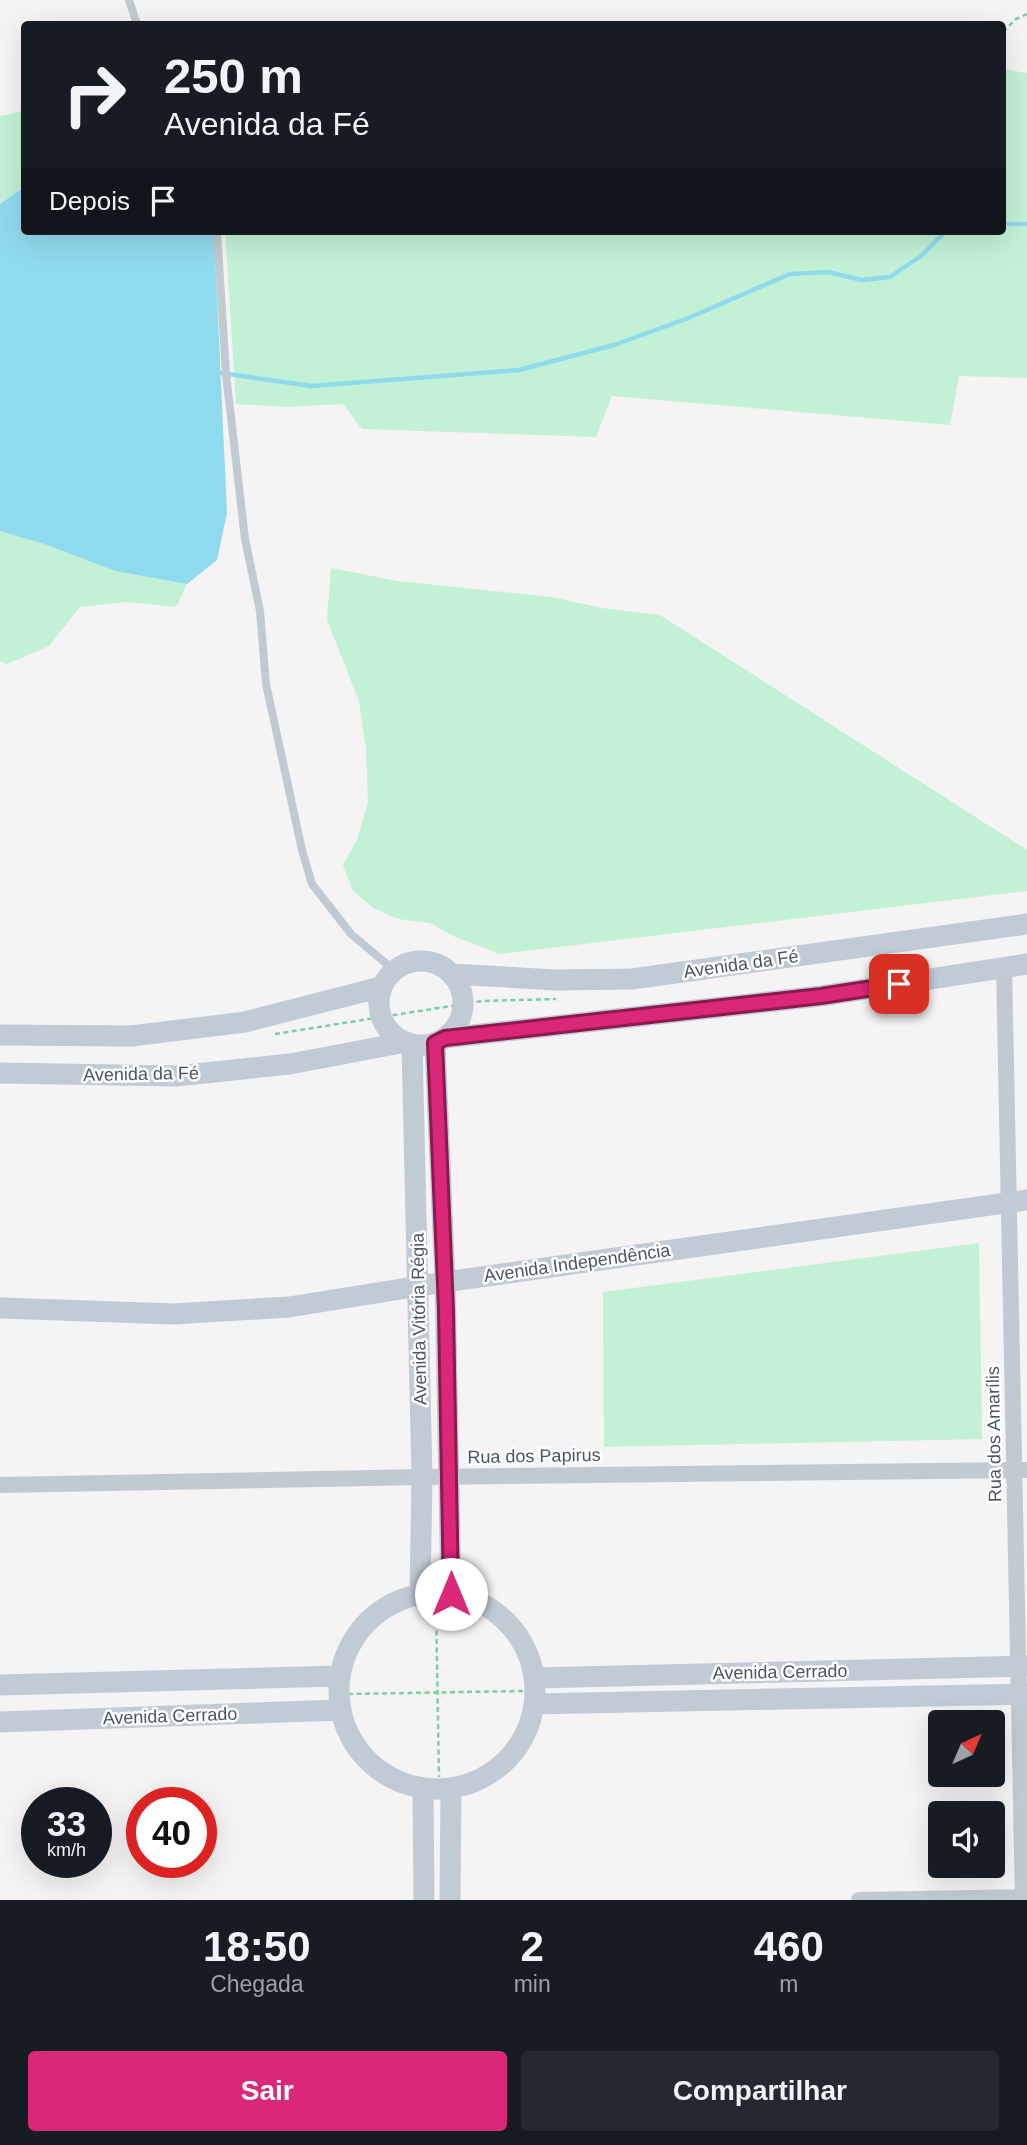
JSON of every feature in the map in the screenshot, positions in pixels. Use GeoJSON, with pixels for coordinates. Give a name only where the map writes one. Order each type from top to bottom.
{"type":"FeatureCollection","features":[{"type":"Feature","properties":{"kind":"street","name":"Avenida da Fé"},"geometry":{"type":"LineString","coordinates":[[388,979],[405,963],[431,961],[453,974],[555,980],[632,979],[1027,924]]}},
{"type":"Feature","properties":{"kind":"street"},"geometry":{"type":"LineString","coordinates":[[440,1041],[821,996],[1027,964]]}},
{"type":"Feature","properties":{"kind":"street","name":"Rua dos Amarílis"},"geometry":{"type":"LineString","coordinates":[[1004,967],[1018,1201],[1024,1898]]}},
{"type":"Feature","properties":{"kind":"street"},"geometry":{"type":"LineString","coordinates":[[440,1041],[460,1020],[463,1004],[460,985],[453,974]]}},
{"type":"Feature","properties":{"kind":"street"},"geometry":{"type":"LineString","coordinates":[[388,979],[379,998],[381,1017],[388,1029],[409,1043]]}},
{"type":"Feature","properties":{"kind":"street"},"geometry":{"type":"LineString","coordinates":[[0,1035],[131,1036],[246,1022],[388,979]]}},
{"type":"Feature","properties":{"kind":"street","name":"Avenida da Fé"},"geometry":{"type":"LineString","coordinates":[[0,1073],[176,1076],[290,1064],[409,1043],[440,1041]]}},
{"type":"Feature","properties":{"kind":"street","name":"Avenida Vitória Régia"},"geometry":{"type":"LineString","coordinates":[[440,1041],[451,1594]]}},
{"type":"Feature","properties":{"kind":"street","name":"Avenida Vitória Régia"},"geometry":{"type":"LineString","coordinates":[[409,1043],[419,1287],[422,1477],[420,1595]]}},
{"type":"Feature","properties":{"kind":"street","name":"Avenida Independência"},"geometry":{"type":"LineString","coordinates":[[0,1308],[174,1314],[289,1307],[445,1282],[1018,1201]]}},
{"type":"Feature","properties":{"kind":"street","name":"Rua dos Papirus"},"geometry":{"type":"LineString","coordinates":[[0,1485],[450,1476],[1021,1470]]}},
{"type":"Feature","properties":{"kind":"street"},"geometry":{"type":"LineString","coordinates":[[451,1594],[485,1606],[506,1623],[522,1644],[534,1691],[527,1729],[506,1760],[476,1782],[451,1788],[424,1788],[394,1780],[369,1762],[351,1738],[339,1693],[348,1647],[366,1622],[391,1604],[420,1595],[451,1594]]}},
{"type":"Feature","properties":{"kind":"street","name":"Avenida Cerrado"},"geometry":{"type":"LineString","coordinates":[[534,1691],[1023,1666]]}},
{"type":"Feature","properties":{"kind":"street","name":"Avenida Cerrado"},"geometry":{"type":"LineString","coordinates":[[0,1685],[339,1693]]}},
{"type":"Feature","properties":{"kind":"street","name":"Avenida Cerrado"},"geometry":{"type":"LineString","coordinates":[[534,1691],[1023,1695]]}},
{"type":"Feature","properties":{"kind":"street","name":"Avenida Cerrado"},"geometry":{"type":"LineString","coordinates":[[0,1722],[339,1693]]}},
{"type":"Feature","properties":{"kind":"street"},"geometry":{"type":"LineString","coordinates":[[424,1788],[424,1900]]}},
{"type":"Feature","properties":{"kind":"street"},"geometry":{"type":"LineString","coordinates":[[450,1900],[451,1788]]}},
{"type":"Feature","properties":{"kind":"street"},"geometry":{"type":"LineString","coordinates":[[859,1900],[1024,1898]]}},
{"type":"Feature","properties":{"kind":"lane"},"geometry":{"type":"LineString","coordinates":[[129,0],[136,21]]}},
{"type":"Feature","properties":{"kind":"lane"},"geometry":{"type":"LineString","coordinates":[[217,235],[226,374],[245,539],[260,611],[267,684],[302,849],[312,884],[388,979]]}},
{"type":"Feature","properties":{"kind":"path"},"geometry":{"type":"LineString","coordinates":[[1006,29],[1016,19],[1027,14]]}},
{"type":"Feature","properties":{"kind":"path"},"geometry":{"type":"LineString","coordinates":[[275,1034],[463,1004],[568,998]]}},
{"type":"Feature","properties":{"kind":"path"},"geometry":{"type":"LineString","coordinates":[[339,1693],[534,1691]]}},
{"type":"Feature","properties":{"kind":"green space"},"geometry":{"type":"Polygon","coordinates":[[[1006,70],[1027,73],[1027,378],[959,376],[950,425],[612,396],[596,437],[362,429],[343,404],[287,407],[236,404],[225,235],[1006,235],[1006,70]]]}},
{"type":"Feature","properties":{"kind":"green space"},"geometry":{"type":"Polygon","coordinates":[[[21,112],[21,189],[0,204],[0,116],[21,112]]]}},
{"type":"Feature","properties":{"kind":"green space"},"geometry":{"type":"Polygon","coordinates":[[[0,531],[47,545],[115,571],[187,584],[176,607],[127,602],[80,607],[49,646],[7,664],[0,661],[0,531]]]}},
{"type":"Feature","properties":{"kind":"green space"},"geometry":{"type":"Polygon","coordinates":[[[331,568],[397,581],[552,597],[602,608],[660,615],[1027,850],[1027,891],[500,954],[453,936],[430,923],[398,919],[373,908],[353,891],[343,865],[357,840],[368,802],[366,749],[359,701],[327,620],[331,568]]]}},
{"type":"Feature","properties":{"kind":"green space"},"geometry":{"type":"Polygon","coordinates":[[[979,1243],[982,1439],[604,1447],[603,1292],[979,1243]]]}},
{"type":"Feature","properties":{"kind":"water"},"geometry":{"type":"Polygon","coordinates":[[[21,189],[21,235],[214,235],[227,513],[217,560],[187,584],[115,571],[47,545],[0,531],[0,204],[21,189]]]}},
{"type":"Feature","properties":{"kind":"waterway"},"geometry":{"type":"LineString","coordinates":[[1006,224],[1027,224]]}},
{"type":"Feature","properties":{"kind":"waterway"},"geometry":{"type":"LineString","coordinates":[[221,373],[311,386],[519,370],[614,345],[686,319],[790,274],[828,272],[862,280],[890,277],[921,256],[942,235]]}},
{"type":"Feature","properties":{"kind":"route"},"geometry":{"type":"LineString","coordinates":[[451,1594],[446,1310],[435,1043],[445,1038],[821,996],[899,984]]}}]}
